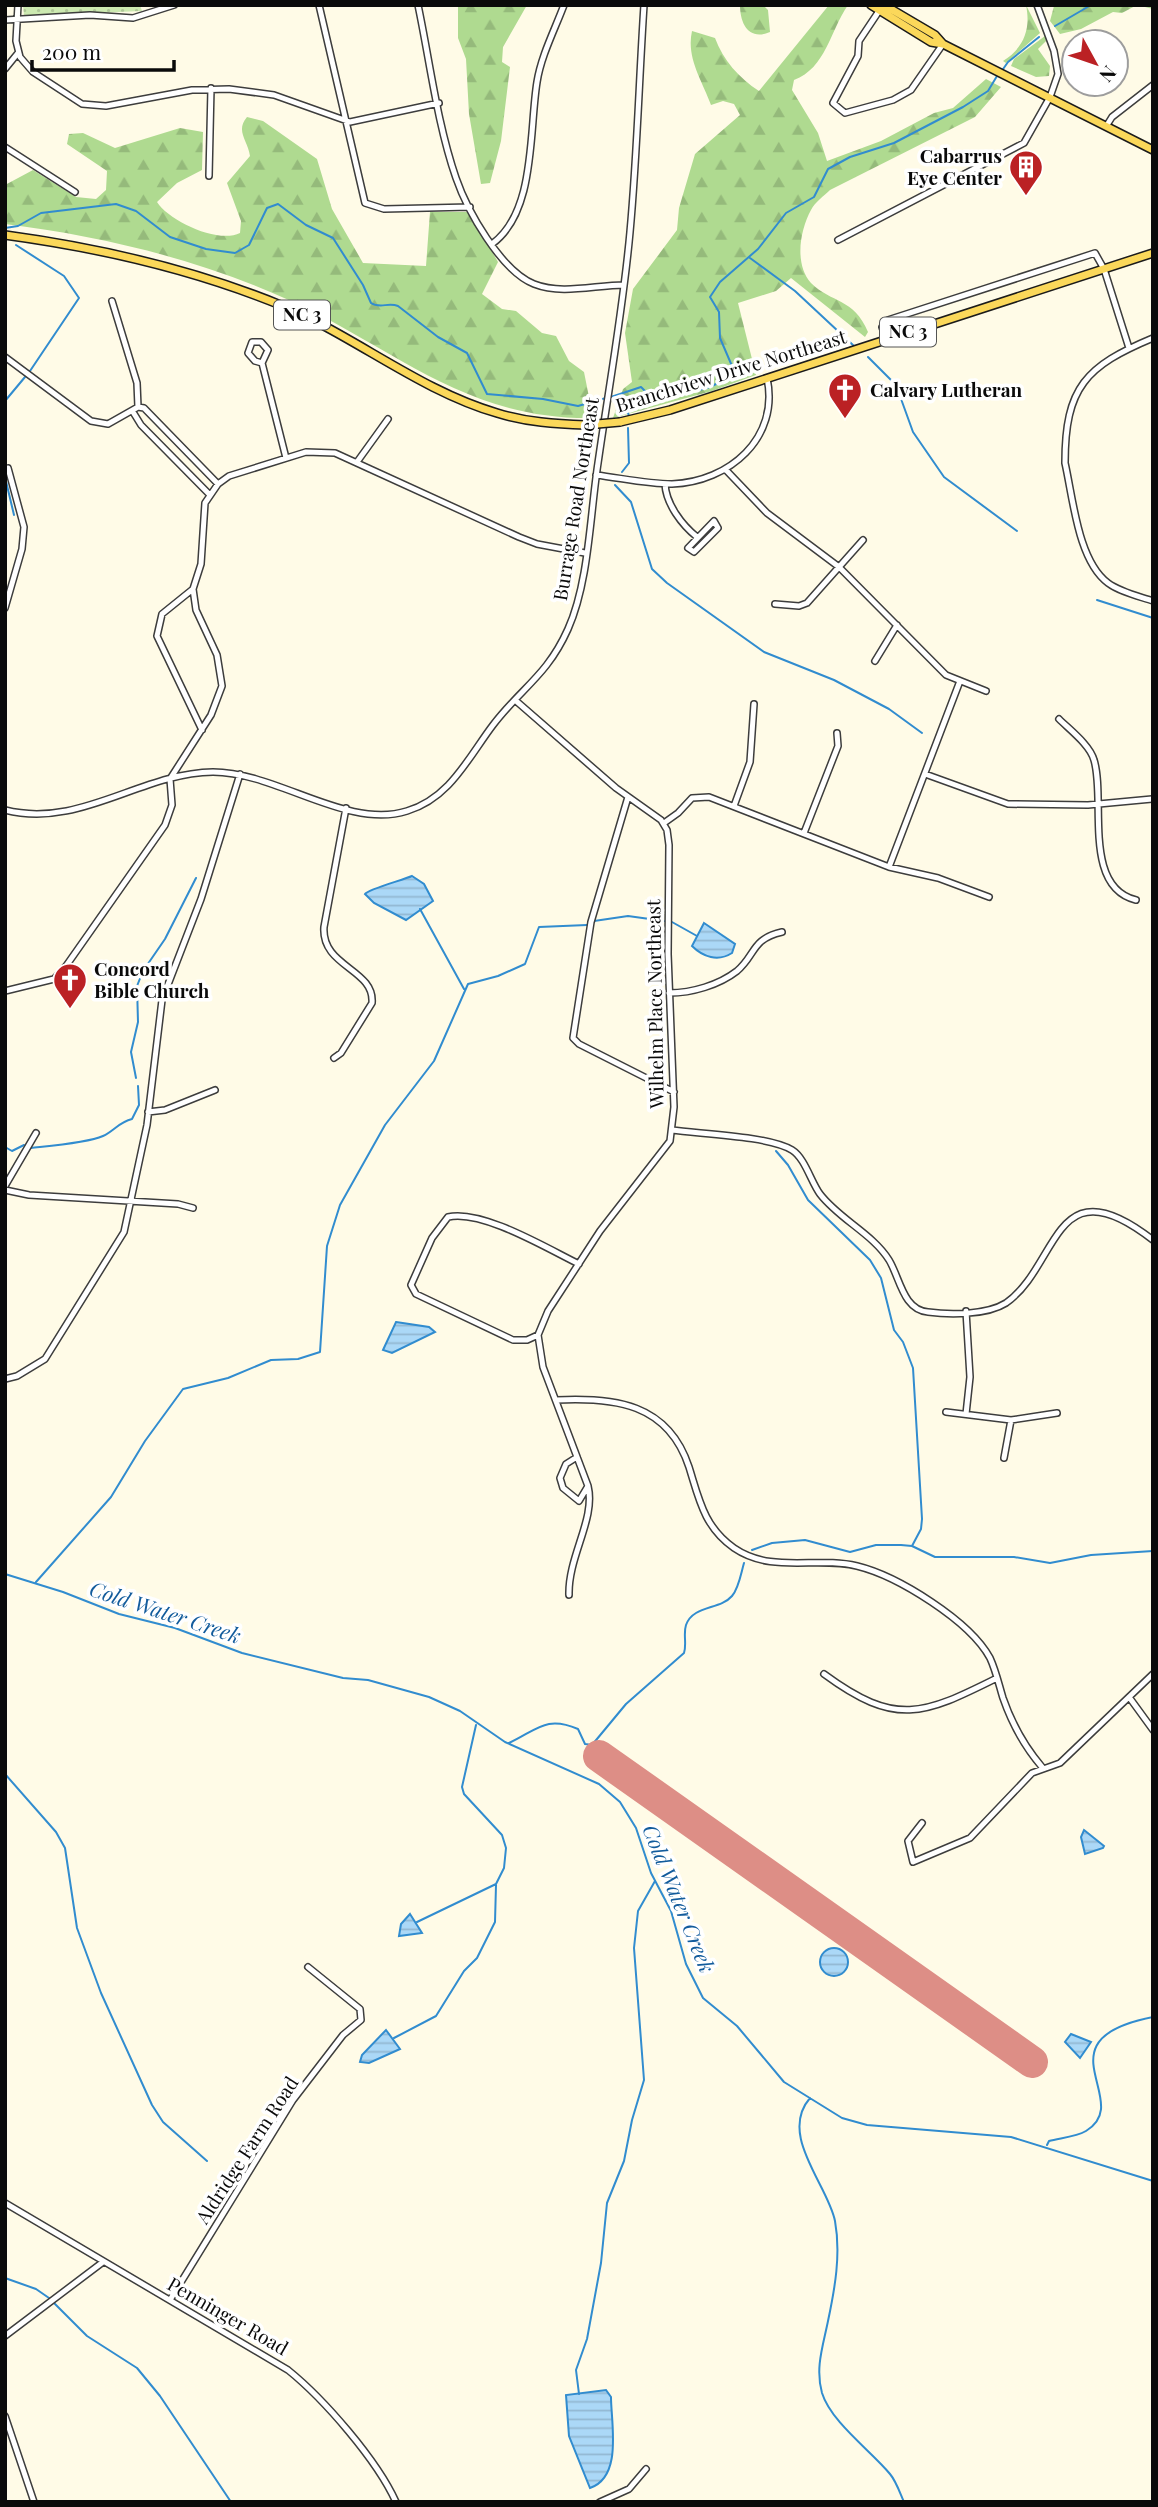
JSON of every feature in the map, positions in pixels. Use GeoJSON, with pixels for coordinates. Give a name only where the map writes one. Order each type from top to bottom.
{"type":"FeatureCollection","features":[{"type":"Feature","properties":{"kind":"main road"},"geometry":{"type":"LineString","coordinates":[[871,5],[881,8],[931,42],[943,44],[1013,78],[1153,150]]}},
{"type":"Feature","properties":{"kind":"main road","name":"Branchview Drive Northeast"},"geometry":{"type":"LineString","coordinates":[[5,235],[122,254],[208,278],[317,322],[442,390],[491,411],[547,423],[586,425],[620,422],[767,378],[1153,253]]}},
{"type":"Feature","properties":{"kind":"street"},"geometry":{"type":"LineString","coordinates":[[18,5],[18,53],[33,72],[82,104],[106,106],[211,88],[274,95],[345,121],[355,122],[439,103]]}},
{"type":"Feature","properties":{"kind":"street"},"geometry":{"type":"LineString","coordinates":[[5,20],[90,15],[133,18],[174,5]]}},
{"type":"Feature","properties":{"kind":"street"},"geometry":{"type":"LineString","coordinates":[[319,5],[361,195],[370,206],[384,209],[470,207]]}},
{"type":"Feature","properties":{"kind":"street"},"geometry":{"type":"LineString","coordinates":[[418,5],[456,180],[508,267],[533,284],[559,289],[624,285]]}},
{"type":"Feature","properties":{"kind":"street"},"geometry":{"type":"LineString","coordinates":[[492,244],[516,217],[531,144],[537,79],[564,5]]}},
{"type":"Feature","properties":{"kind":"street","name":"Burrage Road Northeast"},"geometry":{"type":"LineString","coordinates":[[5,810],[36,815],[66,813],[196,773],[240,774],[345,808],[372,814],[392,814],[420,806],[437,795],[459,774],[515,700],[542,674],[560,646],[576,605],[585,553],[624,285],[644,5]]}},
{"type":"Feature","properties":{"kind":"street"},"geometry":{"type":"LineString","coordinates":[[838,240],[1021,146],[1033,131],[1057,83],[1057,63],[1037,5]]}},
{"type":"Feature","properties":{"kind":"street"},"geometry":{"type":"LineString","coordinates":[[881,8],[859,41],[858,56],[833,103],[845,113],[893,100],[911,90],[943,44]]}},
{"type":"Feature","properties":{"kind":"street"},"geometry":{"type":"LineString","coordinates":[[5,69],[18,53]]}},
{"type":"Feature","properties":{"kind":"street"},"geometry":{"type":"LineString","coordinates":[[1107,125],[1112,117],[1153,85]]}},
{"type":"Feature","properties":{"kind":"street"},"geometry":{"type":"LineString","coordinates":[[209,176],[211,88]]}},
{"type":"Feature","properties":{"kind":"street"},"geometry":{"type":"LineString","coordinates":[[5,147],[75,192]]}},
{"type":"Feature","properties":{"kind":"street"},"geometry":{"type":"LineString","coordinates":[[886,339],[882,327],[888,320],[1095,253],[1104,269],[1129,348]]}},
{"type":"Feature","properties":{"kind":"street"},"geometry":{"type":"LineString","coordinates":[[112,301],[137,383],[136,409],[141,425],[209,494]]}},
{"type":"Feature","properties":{"kind":"street"},"geometry":{"type":"LineString","coordinates":[[1153,338],[1097,365],[1084,382],[1067,428],[1065,463],[1083,542],[1094,570],[1110,584],[1153,601]]}},
{"type":"Feature","properties":{"kind":"street"},"geometry":{"type":"LineString","coordinates":[[5,357],[91,421],[108,424],[136,409],[144,408],[218,484]]}},
{"type":"Feature","properties":{"kind":"street"},"geometry":{"type":"LineString","coordinates":[[262,363],[286,458]]}},
{"type":"Feature","properties":{"kind":"street"},"geometry":{"type":"LineString","coordinates":[[596,475],[665,484],[693,481],[725,469],[749,449],[767,421],[771,404],[767,378]]}},
{"type":"Feature","properties":{"kind":"street"},"geometry":{"type":"LineString","coordinates":[[357,462],[388,419]]}},
{"type":"Feature","properties":{"kind":"street"},"geometry":{"type":"LineString","coordinates":[[202,730],[157,636],[162,614],[192,589],[201,564],[203,510],[209,494],[218,484],[237,472],[322,451],[357,462],[528,541],[585,553]]}},
{"type":"Feature","properties":{"kind":"street"},"geometry":{"type":"LineString","coordinates":[[5,608],[22,549],[24,527],[8,468]]}},
{"type":"Feature","properties":{"kind":"street"},"geometry":{"type":"LineString","coordinates":[[725,469],[767,513],[839,567],[943,672],[986,691]]}},
{"type":"Feature","properties":{"kind":"street"},"geometry":{"type":"LineString","coordinates":[[665,484],[669,499],[685,526],[697,537]]}},
{"type":"Feature","properties":{"kind":"street"},"geometry":{"type":"LineString","coordinates":[[714,522],[717,524],[718,528],[694,552],[688,548],[697,537],[714,522]]}},
{"type":"Feature","properties":{"kind":"street"},"geometry":{"type":"LineString","coordinates":[[775,604],[799,606],[807,603],[863,540]]}},
{"type":"Feature","properties":{"kind":"street"},"geometry":{"type":"LineString","coordinates":[[5,991],[54,979],[66,966],[165,825],[172,805],[170,779],[217,704],[222,674],[217,655],[196,610],[192,589]]}},
{"type":"Feature","properties":{"kind":"street"},"geometry":{"type":"LineString","coordinates":[[875,661],[897,625]]}},
{"type":"Feature","properties":{"kind":"street"},"geometry":{"type":"LineString","coordinates":[[889,867],[960,681]]}},
{"type":"Feature","properties":{"kind":"street"},"geometry":{"type":"LineString","coordinates":[[515,700],[628,797],[664,823],[692,798],[709,797],[889,867],[938,878],[989,897]]}},
{"type":"Feature","properties":{"kind":"street"},"geometry":{"type":"LineString","coordinates":[[734,806],[749,765],[754,704]]}},
{"type":"Feature","properties":{"kind":"street"},"geometry":{"type":"LineString","coordinates":[[1059,719],[1094,759],[1104,871],[1117,890],[1136,900]]}},
{"type":"Feature","properties":{"kind":"street"},"geometry":{"type":"LineString","coordinates":[[804,834],[838,746],[837,733]]}},
{"type":"Feature","properties":{"kind":"street"},"geometry":{"type":"LineString","coordinates":[[5,1379],[17,1376],[45,1359],[121,1239],[132,1200],[148,1112],[162,1000],[201,899],[240,774]]}},
{"type":"Feature","properties":{"kind":"street"},"geometry":{"type":"LineString","coordinates":[[925,774],[1008,803],[1098,804],[1152,799]]}},
{"type":"Feature","properties":{"kind":"street"},"geometry":{"type":"LineString","coordinates":[[628,797],[589,932],[573,1038],[579,1044],[674,1092]]}},
{"type":"Feature","properties":{"kind":"street"},"geometry":{"type":"LineString","coordinates":[[334,1058],[341,1053],[372,1003],[373,995],[362,979],[331,954],[324,943],[324,927],[345,808]]}},
{"type":"Feature","properties":{"kind":"street","name":"Wilhelm Place Northeast"},"geometry":{"type":"LineString","coordinates":[[538,1335],[548,1311],[614,1212],[660,1156],[672,1130],[674,1092],[669,993],[669,845],[664,823]]}},
{"type":"Feature","properties":{"kind":"street"},"geometry":{"type":"LineString","coordinates":[[669,993],[685,993],[722,981],[738,970],[759,942],[782,932]]}},
{"type":"Feature","properties":{"kind":"street"},"geometry":{"type":"LineString","coordinates":[[148,1112],[165,1110],[215,1090]]}},
{"type":"Feature","properties":{"kind":"street"},"geometry":{"type":"LineString","coordinates":[[672,1130],[773,1144],[796,1152],[824,1198],[889,1260],[912,1306],[926,1312],[998,1307],[1010,1300],[1027,1281],[1060,1228],[1077,1216],[1112,1217],[1153,1240]]}},
{"type":"Feature","properties":{"kind":"street"},"geometry":{"type":"LineString","coordinates":[[36,1133],[5,1188],[29,1195],[132,1200],[193,1208]]}},
{"type":"Feature","properties":{"kind":"street"},"geometry":{"type":"LineString","coordinates":[[569,1595],[569,1577],[574,1553],[592,1502],[540,1357],[538,1335],[527,1340],[513,1340],[416,1294],[411,1286],[432,1238],[448,1217],[464,1215],[514,1233],[579,1264]]}},
{"type":"Feature","properties":{"kind":"street"},"geometry":{"type":"LineString","coordinates":[[966,1311],[970,1377],[966,1414]]}},
{"type":"Feature","properties":{"kind":"street"},"geometry":{"type":"LineString","coordinates":[[556,1400],[612,1400],[627,1403],[653,1417],[668,1430],[683,1452],[705,1518],[733,1548],[774,1563],[840,1563],[891,1578],[970,1633],[986,1651],[1017,1731],[1042,1767]]}},
{"type":"Feature","properties":{"kind":"street"},"geometry":{"type":"LineString","coordinates":[[947,1412],[1011,1420],[1057,1413]]}},
{"type":"Feature","properties":{"kind":"street"},"geometry":{"type":"LineString","coordinates":[[1004,1458],[1011,1420]]}},
{"type":"Feature","properties":{"kind":"street"},"geometry":{"type":"LineString","coordinates":[[577,1457],[571,1459],[561,1472],[561,1483],[571,1497],[579,1501],[588,1486]]}},
{"type":"Feature","properties":{"kind":"street"},"geometry":{"type":"LineString","coordinates":[[824,1674],[853,1694],[877,1706],[907,1711],[931,1708],[997,1678]]}},
{"type":"Feature","properties":{"kind":"street"},"geometry":{"type":"LineString","coordinates":[[922,1823],[908,1841],[913,1862],[970,1838],[1021,1783],[1042,1767],[1060,1763],[1153,1674]]}},
{"type":"Feature","properties":{"kind":"street"},"geometry":{"type":"LineString","coordinates":[[1129,1697],[1153,1730]]}},
{"type":"Feature","properties":{"kind":"street","name":"Aldridge Farm Road"},"geometry":{"type":"LineString","coordinates":[[170,2300],[294,2100],[343,2035],[361,2020],[360,2009],[308,1967]]}},
{"type":"Feature","properties":{"kind":"street","name":"Penninger Road"},"geometry":{"type":"LineString","coordinates":[[5,2203],[269,2357],[303,2382],[369,2459],[396,2502]]}},
{"type":"Feature","properties":{"kind":"street"},"geometry":{"type":"LineString","coordinates":[[5,2336],[103,2262]]}},
{"type":"Feature","properties":{"kind":"street"},"geometry":{"type":"LineString","coordinates":[[5,2416],[34,2502]]}},
{"type":"Feature","properties":{"kind":"street"},"geometry":{"type":"LineString","coordinates":[[600,2502],[629,2488],[646,2469]]}},
{"type":"Feature","properties":{"kind":"green space"},"geometry":{"type":"Polygon","coordinates":[[[23,5],[140,5],[142,11],[24,16],[23,5]]]}},
{"type":"Feature","properties":{"kind":"green space"},"geometry":{"type":"Polygon","coordinates":[[[458,5],[527,5],[503,47],[502,62],[510,67],[501,141],[490,183],[481,184],[469,114],[466,59],[458,38],[458,5]]]}},
{"type":"Feature","properties":{"kind":"green space"},"geometry":{"type":"Polygon","coordinates":[[[740,5],[763,5],[768,10],[770,32],[756,34],[747,29],[740,5]]]}},
{"type":"Feature","properties":{"kind":"green space"},"geometry":{"type":"Polygon","coordinates":[[[829,5],[848,5],[820,58],[805,74],[794,80],[792,90],[818,133],[827,161],[881,141],[934,113],[953,108],[986,79],[1001,87],[975,117],[830,190],[811,210],[800,247],[802,266],[811,283],[856,313],[868,332],[865,337],[791,278],[776,291],[738,303],[756,375],[712,391],[613,418],[623,389],[632,382],[625,333],[633,289],[677,230],[679,208],[695,154],[740,115],[734,104],[723,101],[711,105],[693,60],[692,31],[715,38],[722,54],[733,68],[759,91],[829,5]]]}},
{"type":"Feature","properties":{"kind":"green space"},"geometry":{"type":"Polygon","coordinates":[[[1026,5],[1040,33],[1006,63],[1003,61],[1016,50],[1024,37],[1026,5]]]}},
{"type":"Feature","properties":{"kind":"green space"},"geometry":{"type":"Polygon","coordinates":[[[1055,5],[1137,5],[1122,13],[1113,12],[1083,28],[1060,28],[1060,34],[1050,21],[1055,5]]]}},
{"type":"Feature","properties":{"kind":"green space"},"geometry":{"type":"Polygon","coordinates":[[[1137,5],[1153,5],[1153,9],[1137,5]]]}},
{"type":"Feature","properties":{"kind":"green space"},"geometry":{"type":"Polygon","coordinates":[[[1045,36],[1046,41],[1038,49],[1050,66],[1049,76],[1036,77],[1011,66],[1014,59],[1045,36]]]}},
{"type":"Feature","properties":{"kind":"green space"},"geometry":{"type":"Polygon","coordinates":[[[247,117],[263,121],[317,159],[332,209],[363,263],[426,266],[430,212],[469,212],[498,262],[482,294],[502,309],[516,311],[542,333],[556,336],[569,361],[584,372],[589,397],[588,418],[544,415],[504,407],[467,394],[291,301],[222,273],[115,243],[5,224],[5,185],[33,170],[76,197],[96,199],[106,190],[107,171],[67,144],[69,134],[83,133],[115,148],[180,128],[203,132],[202,170],[177,183],[157,202],[172,216],[195,229],[219,235],[231,236],[240,233],[241,221],[227,183],[250,156],[242,132],[247,117]]]}},
{"type":"Feature","properties":{"kind":"water"},"geometry":{"type":"Polygon","coordinates":[[[412,876],[424,884],[433,901],[406,920],[374,903],[365,894],[372,890],[412,876]]]}},
{"type":"Feature","properties":{"kind":"water"},"geometry":{"type":"Polygon","coordinates":[[[704,923],[735,944],[732,953],[711,957],[692,946],[704,923]]]}},
{"type":"Feature","properties":{"kind":"water"},"geometry":{"type":"Polygon","coordinates":[[[396,1322],[429,1327],[435,1332],[392,1353],[383,1350],[396,1322]]]}},
{"type":"Feature","properties":{"kind":"water"},"geometry":{"type":"Polygon","coordinates":[[[1084,1830],[1104,1846],[1103,1848],[1085,1854],[1081,1837],[1084,1830]]]}},
{"type":"Feature","properties":{"kind":"water"},"geometry":{"type":"Polygon","coordinates":[[[410,1914],[422,1933],[399,1936],[401,1924],[410,1914]]]}},
{"type":"Feature","properties":{"kind":"water"},"geometry":{"type":"Polygon","coordinates":[[[834,1948],[844,1952],[848,1962],[844,1972],[834,1976],[824,1972],[820,1962],[824,1952],[834,1948]]]}},
{"type":"Feature","properties":{"kind":"water"},"geometry":{"type":"Polygon","coordinates":[[[386,2030],[400,2049],[369,2063],[360,2062],[362,2055],[386,2030]]]}},
{"type":"Feature","properties":{"kind":"water"},"geometry":{"type":"Polygon","coordinates":[[[1071,2034],[1091,2042],[1080,2058],[1065,2042],[1071,2034]]]}},
{"type":"Feature","properties":{"kind":"water"},"geometry":{"type":"Polygon","coordinates":[[[606,2390],[611,2397],[611,2461],[600,2482],[590,2488],[569,2436],[566,2395],[606,2390]]]}},
{"type":"Feature","properties":{"kind":"waterway"},"geometry":{"type":"LineString","coordinates":[[1055,26],[1091,5]]}},
{"type":"Feature","properties":{"kind":"waterway"},"geometry":{"type":"LineString","coordinates":[[1001,72],[1008,62],[1039,37]]}},
{"type":"Feature","properties":{"kind":"waterway"},"geometry":{"type":"LineString","coordinates":[[611,397],[641,387],[656,402],[710,387],[728,378],[732,366],[720,338],[719,312],[710,297],[720,282],[758,249],[786,213],[814,197],[828,169],[850,157],[894,143],[963,107],[988,91],[997,76]]}},
{"type":"Feature","properties":{"kind":"waterway"},"geometry":{"type":"LineString","coordinates":[[5,228],[18,226],[41,213],[116,204],[136,211],[170,237],[206,249],[235,253],[249,245],[267,208],[278,204],[306,225],[333,238],[363,285],[371,303],[398,306],[438,337],[467,353],[487,394],[543,399],[578,406],[606,398]]}},
{"type":"Feature","properties":{"kind":"waterway"},"geometry":{"type":"LineString","coordinates":[[16,245],[64,276],[79,298],[30,371]]}},
{"type":"Feature","properties":{"kind":"waterway"},"geometry":{"type":"LineString","coordinates":[[750,258],[795,291],[854,346]]}},
{"type":"Feature","properties":{"kind":"waterway"},"geometry":{"type":"LineString","coordinates":[[868,357],[896,385],[913,432],[944,477],[1017,531]]}},
{"type":"Feature","properties":{"kind":"waterway"},"geometry":{"type":"LineString","coordinates":[[5,401],[25,377]]}},
{"type":"Feature","properties":{"kind":"waterway"},"geometry":{"type":"LineString","coordinates":[[622,396],[629,416]]}},
{"type":"Feature","properties":{"kind":"waterway"},"geometry":{"type":"LineString","coordinates":[[622,472],[629,463],[628,428]]}},
{"type":"Feature","properties":{"kind":"waterway"},"geometry":{"type":"LineString","coordinates":[[5,477],[14,515]]}},
{"type":"Feature","properties":{"kind":"waterway"},"geometry":{"type":"LineString","coordinates":[[615,485],[631,502],[652,569],[667,583],[764,652],[834,680],[889,709],[922,733]]}},
{"type":"Feature","properties":{"kind":"waterway"},"geometry":{"type":"LineString","coordinates":[[1097,600],[1153,618]]}},
{"type":"Feature","properties":{"kind":"waterway"},"geometry":{"type":"LineString","coordinates":[[136,1078],[131,1052],[138,1022],[137,986],[196,878]]}},
{"type":"Feature","properties":{"kind":"waterway"},"geometry":{"type":"LineString","coordinates":[[420,909],[464,989]]}},
{"type":"Feature","properties":{"kind":"waterway"},"geometry":{"type":"LineString","coordinates":[[594,921],[628,916],[664,921]]}},
{"type":"Feature","properties":{"kind":"waterway"},"geometry":{"type":"LineString","coordinates":[[672,922],[697,936]]}},
{"type":"Feature","properties":{"kind":"waterway"},"geometry":{"type":"LineString","coordinates":[[36,1582],[111,1497],[145,1441],[183,1389],[228,1378],[271,1360],[298,1359],[320,1352],[327,1246],[340,1205],[385,1125],[434,1061],[468,984],[498,976],[525,964],[539,927],[587,925]]}},
{"type":"Feature","properties":{"kind":"waterway"},"geometry":{"type":"LineString","coordinates":[[31,1148],[78,1142],[107,1134],[132,1119],[139,1105],[138,1086]]}},
{"type":"Feature","properties":{"kind":"waterway"},"geometry":{"type":"LineString","coordinates":[[5,1147],[12,1151],[24,1145]]}},
{"type":"Feature","properties":{"kind":"waterway"},"geometry":{"type":"LineString","coordinates":[[776,1151],[788,1165],[808,1200],[870,1260],[881,1278],[894,1330],[903,1342],[913,1368],[922,1519],[921,1529],[912,1546]]}},
{"type":"Feature","properties":{"kind":"waterway"},"geometry":{"type":"LineString","coordinates":[[752,1550],[772,1543],[805,1540],[850,1552],[876,1545],[901,1545],[912,1546],[935,1557],[1014,1557],[1050,1563],[1091,1555],[1153,1551]]}},
{"type":"Feature","properties":{"kind":"waterway"},"geometry":{"type":"LineString","coordinates":[[509,1743],[542,1726],[558,1723],[578,1729],[585,1744],[592,1745],[626,1704],[684,1653],[685,1628],[689,1619],[732,1596],[744,1563]]}},
{"type":"Feature","properties":{"kind":"waterway","name":"Cold Water Creek"},"geometry":{"type":"LineString","coordinates":[[5,1574],[63,1592],[119,1614],[175,1628],[242,1653],[343,1678],[368,1680],[429,1697],[460,1711],[505,1742],[599,1784],[620,1802],[636,1828],[651,1873],[671,1911],[686,1964],[703,1998],[737,2026],[784,2082],[842,2118],[867,2125],[1011,2137],[1153,2181]]}},
{"type":"Feature","properties":{"kind":"waterway"},"geometry":{"type":"LineString","coordinates":[[417,1922],[496,1884],[504,1868],[506,1848],[502,1835],[464,1794],[462,1787],[476,1725]]}},
{"type":"Feature","properties":{"kind":"waterway"},"geometry":{"type":"LineString","coordinates":[[5,1774],[56,1832],[65,1848],[77,1928],[101,1993],[152,2105],[163,2122],[207,2161]]}},
{"type":"Feature","properties":{"kind":"waterway"},"geometry":{"type":"LineString","coordinates":[[579,2394],[576,2370],[587,2339],[601,2263],[607,2203],[624,2161],[644,2080],[634,1948],[638,1911],[655,1881]]}},
{"type":"Feature","properties":{"kind":"waterway"},"geometry":{"type":"LineString","coordinates":[[394,2038],[436,2016],[464,1971],[477,1958],[495,1922],[496,1885]]}},
{"type":"Feature","properties":{"kind":"waterway"},"geometry":{"type":"LineString","coordinates":[[1047,2145],[1049,2141],[1086,2131],[1098,2118],[1101,2104],[1094,2071],[1094,2055],[1100,2040],[1119,2027],[1153,2017]]}},
{"type":"Feature","properties":{"kind":"waterway"},"geometry":{"type":"LineString","coordinates":[[810,2098],[802,2112],[799,2128],[808,2160],[831,2207],[837,2246],[835,2284],[820,2366],[822,2393],[842,2425],[892,2477],[904,2502]]}},
{"type":"Feature","properties":{"kind":"waterway"},"geometry":{"type":"LineString","coordinates":[[5,2278],[36,2289],[49,2298]]}},
{"type":"Feature","properties":{"kind":"waterway"},"geometry":{"type":"LineString","coordinates":[[54,2303],[87,2336],[137,2368],[160,2396],[231,2502]]}},
{"type":"Feature","properties":{"kind":"runway"},"geometry":{"type":"LineString","coordinates":[[599,1756],[1032,2062]]}},
{"type":"Feature","properties":{"kind":"place","name":"Cabarrus Eye Center"},"geometry":{"type":"Point","coordinates":[1026,197]}},
{"type":"Feature","properties":{"kind":"place","name":"Calvary Lutheran"},"geometry":{"type":"Point","coordinates":[845,420]}},
{"type":"Feature","properties":{"kind":"place","name":"Concord Bible Church"},"geometry":{"type":"Point","coordinates":[70,1010]}}]}
